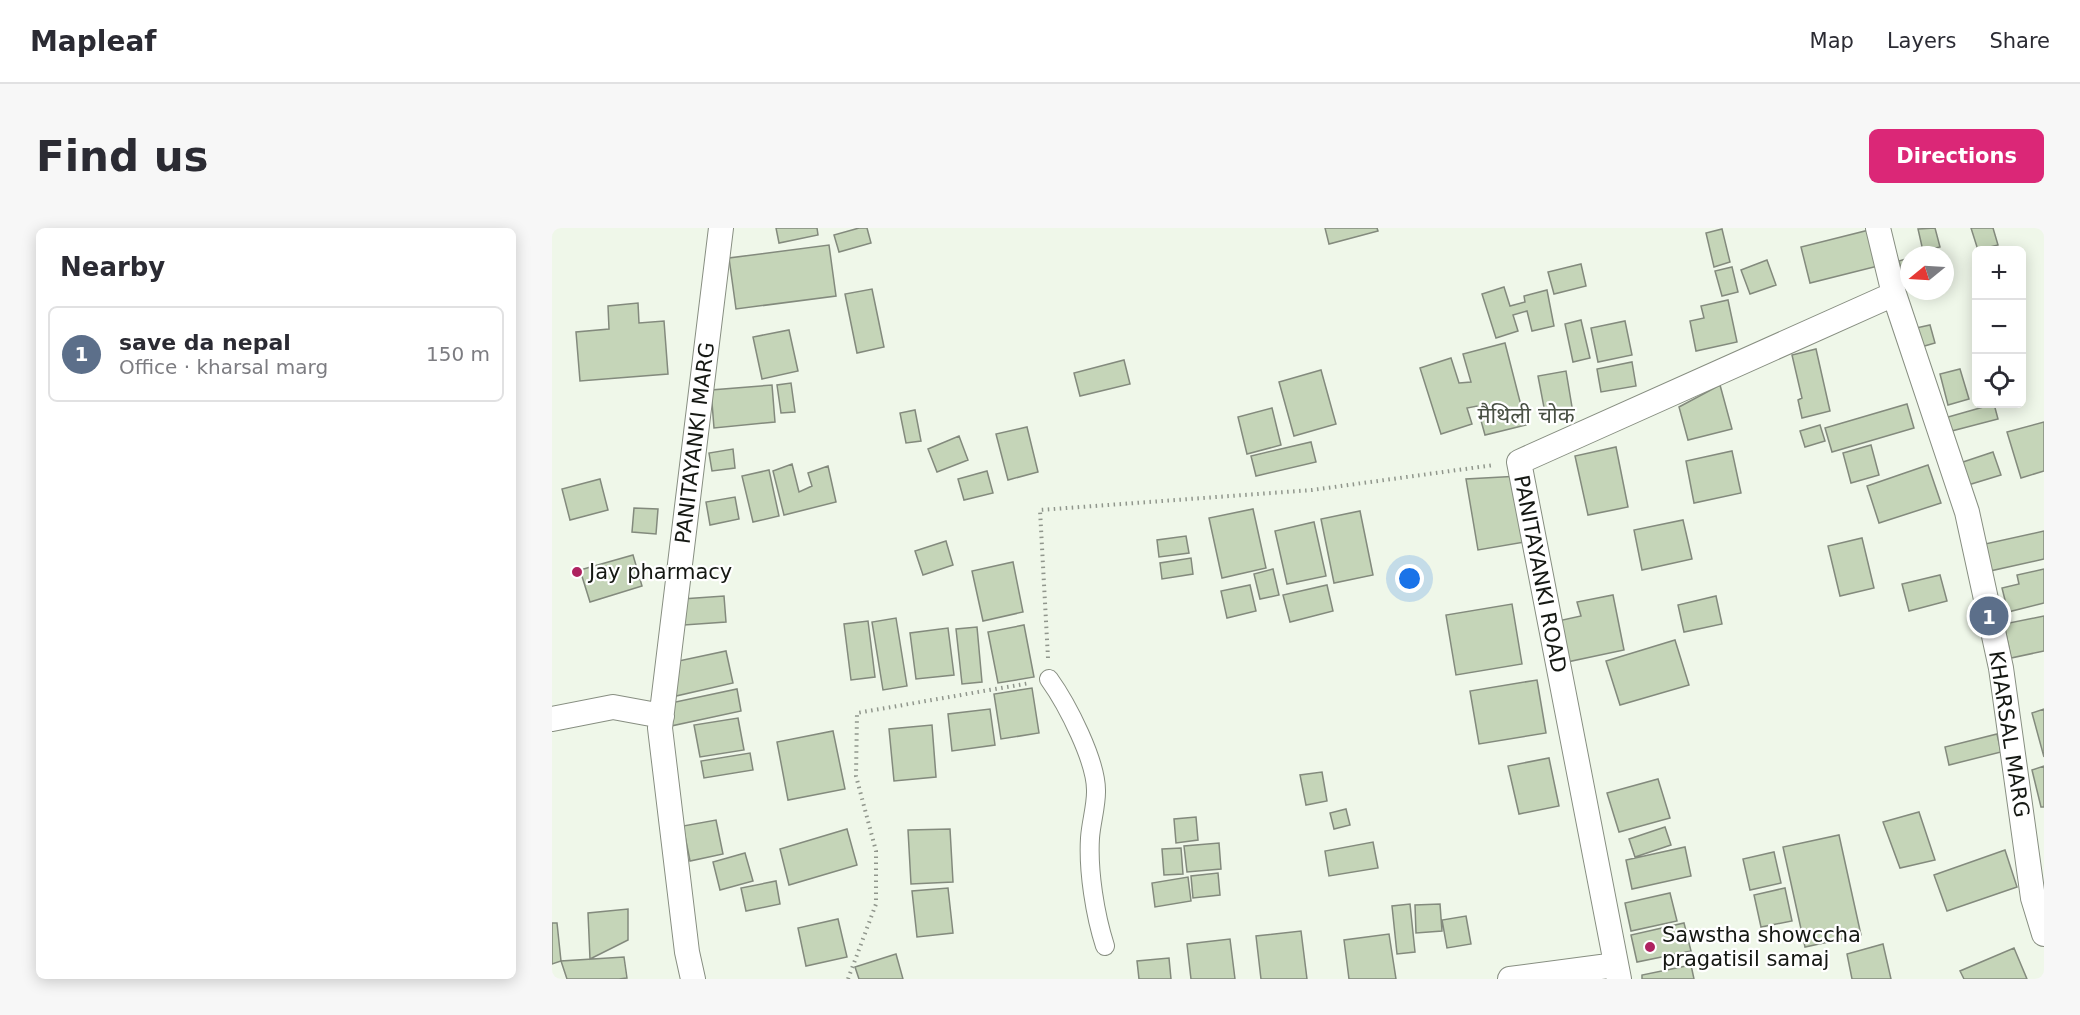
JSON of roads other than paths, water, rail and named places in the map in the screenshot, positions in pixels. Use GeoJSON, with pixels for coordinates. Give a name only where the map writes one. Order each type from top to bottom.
{"type":"FeatureCollection","features":[{"type":"Feature","properties":{"kind":"street","name":"PANITAYANKI MARG"},"geometry":{"type":"LineString","coordinates":[[693,979],[684,929],[660,728],[721,228]]}},
{"type":"Feature","properties":{"kind":"street"},"geometry":{"type":"LineString","coordinates":[[1878,228],[1894,294]]}},
{"type":"Feature","properties":{"kind":"street","name":"PANITAYANKI ROAD"},"geometry":{"type":"LineString","coordinates":[[1617,972],[1519,462],[1894,294]]}},
{"type":"Feature","properties":{"kind":"street","name":"KHARSAL MARG"},"geometry":{"type":"LineString","coordinates":[[1894,294],[1966,512],[2001,668],[2033,898],[2044,934]]}},
{"type":"Feature","properties":{"kind":"street"},"geometry":{"type":"LineString","coordinates":[[1049,679],[1059,693],[1090,760],[1097,790],[1090,839],[1097,921],[1105,946]]}},
{"type":"Feature","properties":{"kind":"street"},"geometry":{"type":"LineString","coordinates":[[552,719],[613,707],[662,716]]}},
{"type":"Feature","properties":{"kind":"street"},"geometry":{"type":"LineString","coordinates":[[1510,979],[1617,972]]}},
{"type":"Feature","properties":{"kind":"place","name":"Jay pharmacy"},"geometry":{"type":"Point","coordinates":[577,572]}},
{"type":"Feature","properties":{"kind":"place","name":"save da nepal"},"geometry":{"type":"Point","coordinates":[1989,616]}},
{"type":"Feature","properties":{"kind":"place","name":"Sawstha showccha pragatisil samaj"},"geometry":{"type":"Point","coordinates":[1650,947]}},
{"type":"Feature","properties":{"kind":"district","name":"मैथिली चोक"},"geometry":{"type":"Point","coordinates":[1526,415]}}]}
